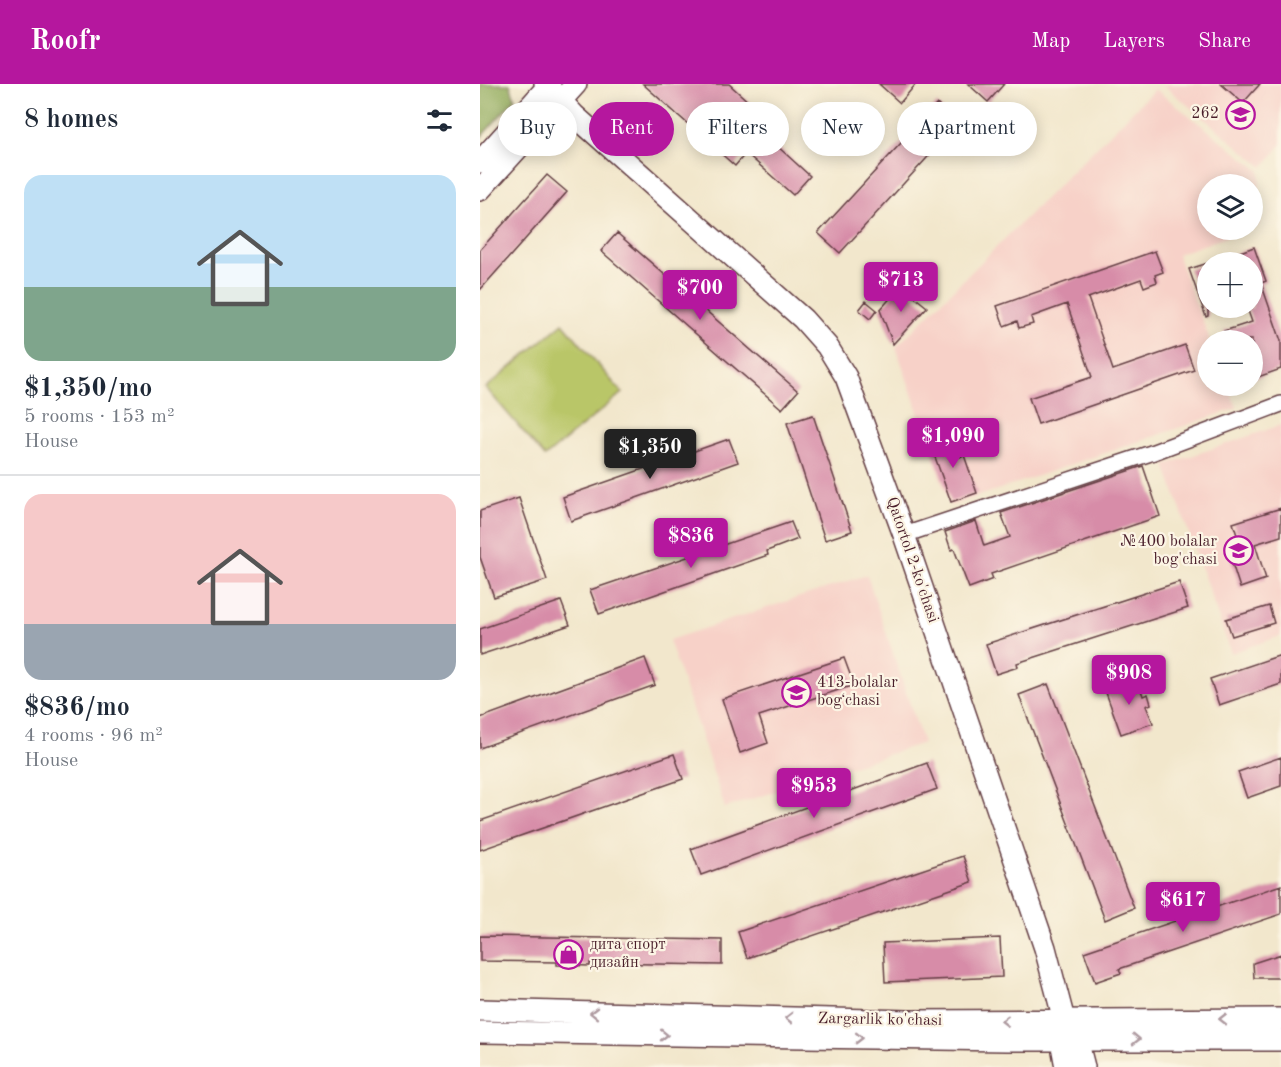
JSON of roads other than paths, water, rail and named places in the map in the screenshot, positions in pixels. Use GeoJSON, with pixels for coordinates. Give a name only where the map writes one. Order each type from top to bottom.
{"type":"FeatureCollection","features":[{"type":"Feature","properties":{"kind":"main road"},"geometry":{"type":"LineString","coordinates":[[480,162],[551,88],[576,84]]}},
{"type":"Feature","properties":{"kind":"main road"},"geometry":{"type":"LineString","coordinates":[[480,190],[551,88]]}},
{"type":"Feature","properties":{"kind":"main road","name":"Qatortol 2-ko'chasi"},"geometry":{"type":"LineString","coordinates":[[551,88],[795,312],[826,346],[846,377],[904,536],[1045,948],[1067,1033]]}},
{"type":"Feature","properties":{"kind":"main road","name":"Zargarlik ko'chasi"},"geometry":{"type":"LineString","coordinates":[[480,1010],[909,1021],[1067,1033],[1281,1019]]}},
{"type":"Feature","properties":{"kind":"main road","name":"Zargarlik ko'chasi"},"geometry":{"type":"LineString","coordinates":[[480,1032],[1067,1033],[1281,1040]]}},
{"type":"Feature","properties":{"kind":"main road"},"geometry":{"type":"LineString","coordinates":[[1066,1067],[1067,1033]]}},
{"type":"Feature","properties":{"kind":"main road"},"geometry":{"type":"LineString","coordinates":[[1067,1033],[1084,1067]]}},
{"type":"Feature","properties":{"kind":"street"},"geometry":{"type":"LineString","coordinates":[[904,536],[1151,453],[1281,404]]}},
{"type":"Feature","properties":{"kind":"place","name":"262"},"geometry":{"type":"Point","coordinates":[1240,114]}},
{"type":"Feature","properties":{"kind":"place","name":"№400 bolalar bog'chasi"},"geometry":{"type":"Point","coordinates":[1238,551]}},
{"type":"Feature","properties":{"kind":"place","name":"413-bolalar bogʻchasi"},"geometry":{"type":"Point","coordinates":[796,692]}},
{"type":"Feature","properties":{"kind":"place","name":"дита спорт дизайн"},"geometry":{"type":"Point","coordinates":[569,954]}}]}
